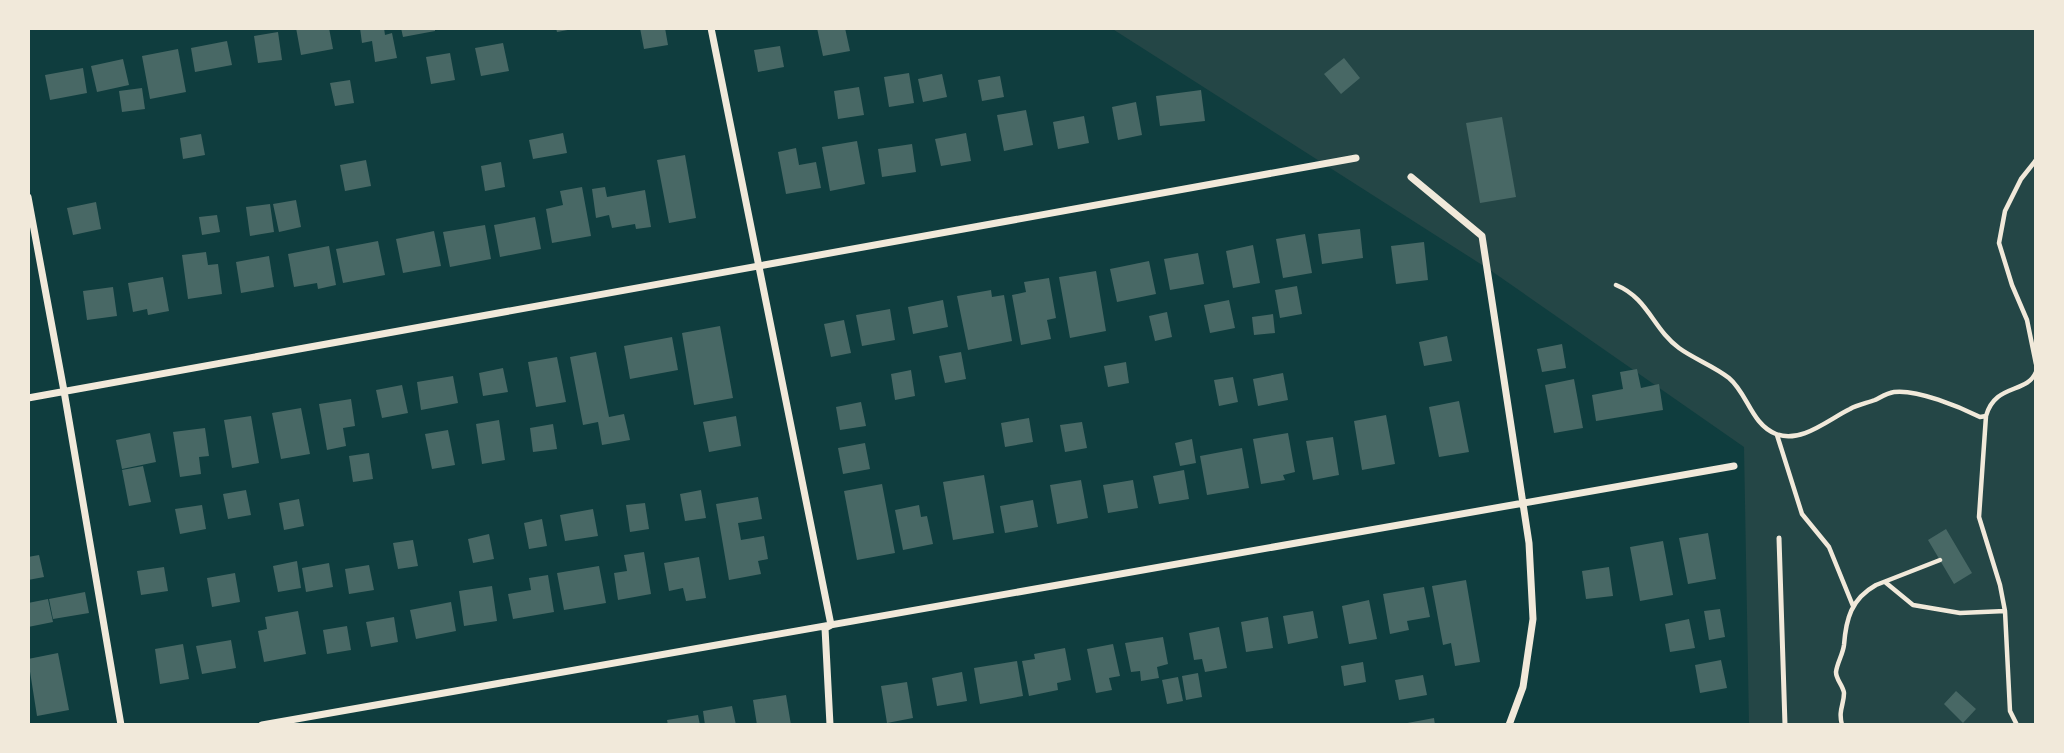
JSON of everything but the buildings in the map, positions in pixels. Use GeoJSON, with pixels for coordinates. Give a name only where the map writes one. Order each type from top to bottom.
{"type":"FeatureCollection","features":[{"type":"Feature","properties":{"kind":"street"},"geometry":{"type":"LineString","coordinates":[[711,28],[831,625]]}},
{"type":"Feature","properties":{"kind":"street"},"geometry":{"type":"LineString","coordinates":[[28,398],[1356,158]]}},
{"type":"Feature","properties":{"kind":"street"},"geometry":{"type":"LineString","coordinates":[[1411,177],[1482,236],[1529,543],[1533,619],[1523,687],[1509,725]]}},
{"type":"Feature","properties":{"kind":"street"},"geometry":{"type":"LineString","coordinates":[[28,197],[121,725]]}},
{"type":"Feature","properties":{"kind":"street"},"geometry":{"type":"LineString","coordinates":[[262,725],[1734,466]]}},
{"type":"Feature","properties":{"kind":"street"},"geometry":{"type":"LineString","coordinates":[[830,725],[825,628],[831,625]]}},
{"type":"Feature","properties":{"kind":"lane"},"geometry":{"type":"LineString","coordinates":[[1779,538],[1785,725]]}},
{"type":"Feature","properties":{"kind":"path"},"geometry":{"type":"LineString","coordinates":[[2036,160],[2021,179],[2004,211],[1999,243],[2012,285],[2027,320],[2036,364]]}},
{"type":"Feature","properties":{"kind":"path"},"geometry":{"type":"LineString","coordinates":[[1616,285],[1633,293],[1642,302],[1677,347],[1729,378],[1742,393],[1759,422],[1777,434],[1784,436],[1810,431],[1850,409],[1895,392],[1919,394],[1980,417],[1986,416]]}},
{"type":"Feature","properties":{"kind":"path"},"geometry":{"type":"LineString","coordinates":[[2017,725],[2011,717],[2009,704],[2005,611],[2000,585],[1979,517],[1989,405],[1995,398],[2032,379],[2036,372]]}},
{"type":"Feature","properties":{"kind":"path"},"geometry":{"type":"LineString","coordinates":[[1777,434],[1802,514],[1829,547],[1853,606]]}},
{"type":"Feature","properties":{"kind":"path"},"geometry":{"type":"LineString","coordinates":[[1842,725],[1839,716],[1843,691],[1836,673],[1844,646],[1846,622],[1853,606],[1867,590],[1940,560]]}},
{"type":"Feature","properties":{"kind":"path"},"geometry":{"type":"LineString","coordinates":[[1885,582],[1913,605],[1960,614],[2005,611]]}},
{"type":"Feature","properties":{"kind":"shaded area"},"geometry":{"type":"Polygon","coordinates":[[[1111,28],[2036,28],[2036,725],[1749,725],[1744,447],[1490,270],[1111,28]]]}}]}
